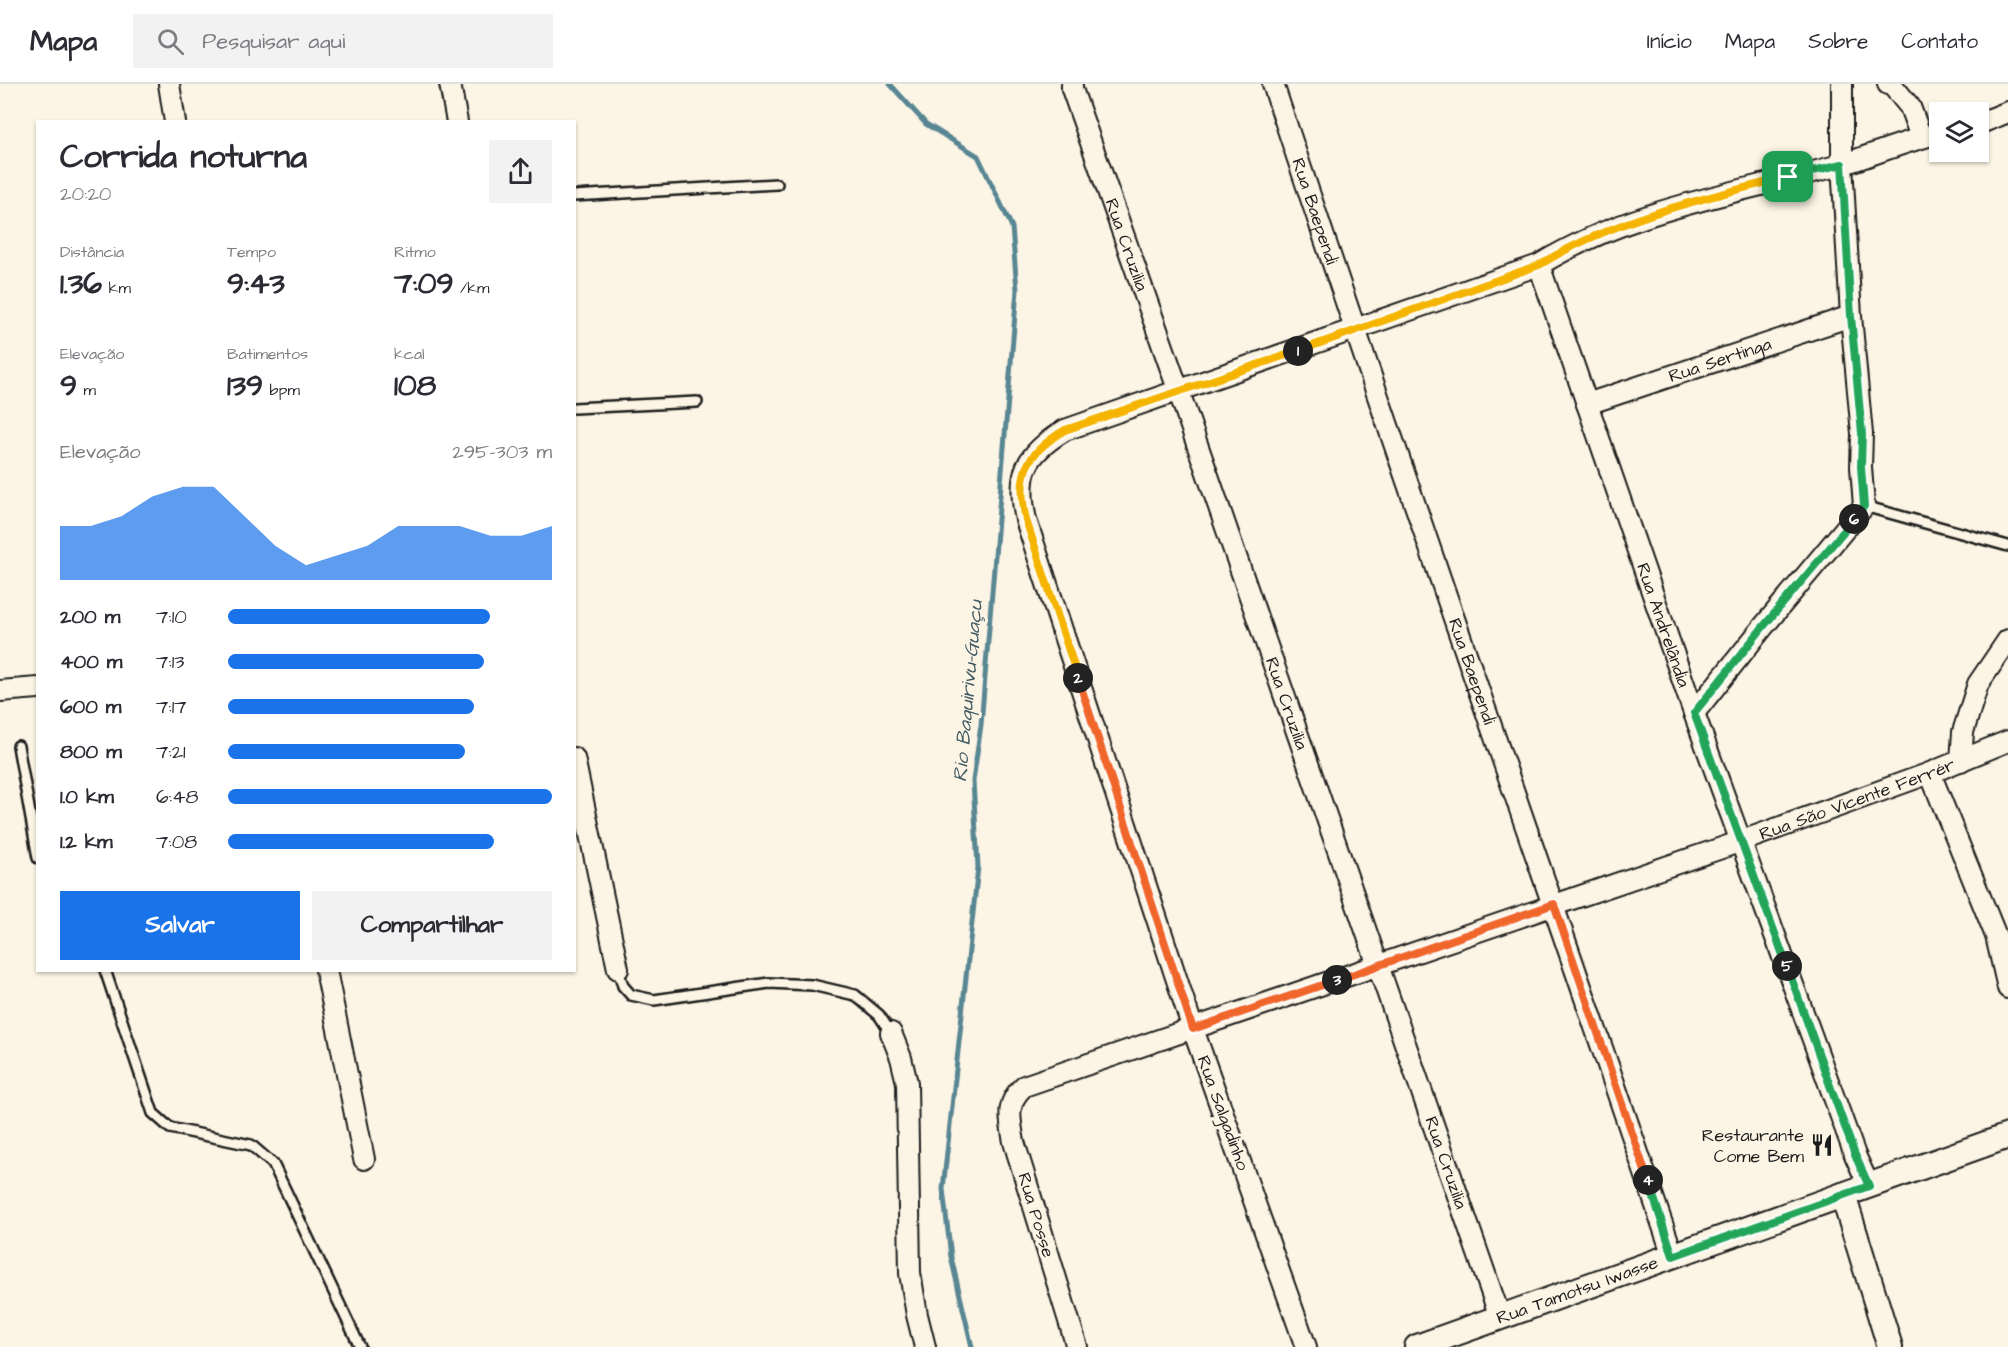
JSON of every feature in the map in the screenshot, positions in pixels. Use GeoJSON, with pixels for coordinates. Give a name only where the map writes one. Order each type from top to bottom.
{"type":"FeatureCollection","features":[{"type":"Feature","properties":{"kind":"street"},"geometry":{"type":"LineString","coordinates":[[169,84],[175,120]]}},
{"type":"Feature","properties":{"kind":"street"},"geometry":{"type":"LineString","coordinates":[[450,84],[458,120]]}},
{"type":"Feature","properties":{"kind":"street","name":"Rua Baependi"},"geometry":{"type":"LineString","coordinates":[[1273,84],[1355,331],[1554,904],[1673,1256]]}},
{"type":"Feature","properties":{"kind":"street"},"geometry":{"type":"LineString","coordinates":[[1694,713],[1864,506],[1861,467],[1862,434],[1851,316],[1842,164],[1842,84]]}},
{"type":"Feature","properties":{"kind":"street"},"geometry":{"type":"LineString","coordinates":[[1891,84],[1929,134]]}},
{"type":"Feature","properties":{"kind":"street","name":"Rua Cruzilia"},"geometry":{"type":"LineString","coordinates":[[1072,86],[1500,1317]]}},
{"type":"Feature","properties":{"kind":"street"},"geometry":{"type":"LineString","coordinates":[[1989,120],[2008,112]]}},
{"type":"Feature","properties":{"kind":"street","name":"Rua Salgadinho"},"geometry":{"type":"LineString","coordinates":[[1306,1347],[1193,1029],[1026,520],[1021,500],[1022,483],[1027,465],[1035,452],[1065,430],[1355,331],[1539,265],[1562,251],[1603,232],[1683,204],[1842,164],[1929,135]]}},
{"type":"Feature","properties":{"kind":"street","name":"Rua Andrelândia"},"geometry":{"type":"LineString","coordinates":[[1539,265],[1694,713],[1855,1155],[1869,1186]]}},
{"type":"Feature","properties":{"kind":"street","name":"Rua Sertinga"},"geometry":{"type":"LineString","coordinates":[[1587,404],[1851,316]]}},
{"type":"Feature","properties":{"kind":"street"},"geometry":{"type":"LineString","coordinates":[[1961,761],[1963,732],[1978,684],[2008,640]]}},
{"type":"Feature","properties":{"kind":"street"},"geometry":{"type":"LineString","coordinates":[[0,691],[36,688]]}},
{"type":"Feature","properties":{"kind":"street","name":"Rua São Vicente Ferrér"},"geometry":{"type":"LineString","coordinates":[[1024,1086],[1742,842],[1930,773],[2008,741]]}},
{"type":"Feature","properties":{"kind":"street"},"geometry":{"type":"LineString","coordinates":[[576,768],[618,969]]}},
{"type":"Feature","properties":{"kind":"street"},"geometry":{"type":"LineString","coordinates":[[1930,773],[2002,934],[2008,988]]}},
{"type":"Feature","properties":{"kind":"street"},"geometry":{"type":"LineString","coordinates":[[326,972],[364,1159]]}},
{"type":"Feature","properties":{"kind":"street"},"geometry":{"type":"LineString","coordinates":[[891,1034],[901,1058],[907,1083],[910,1273],[925,1347]]}},
{"type":"Feature","properties":{"kind":"street","name":"Rua Posse"},"geometry":{"type":"LineString","coordinates":[[1024,1086],[1015,1095],[1011,1106],[1010,1119],[1014,1142],[1077,1347]]}},
{"type":"Feature","properties":{"kind":"street","name":"Rua Tamotsu Iwasse"},"geometry":{"type":"LineString","coordinates":[[1417,1347],[2008,1137]]}},
{"type":"Feature","properties":{"kind":"street"},"geometry":{"type":"LineString","coordinates":[[1843,1195],[1890,1347]]}},
{"type":"Feature","properties":{"kind":"lane"},"geometry":{"type":"LineString","coordinates":[[576,196],[777,184]]}},
{"type":"Feature","properties":{"kind":"lane"},"geometry":{"type":"LineString","coordinates":[[576,408],[697,402]]}},
{"type":"Feature","properties":{"kind":"lane"},"geometry":{"type":"LineString","coordinates":[[1864,506],[2008,546]]}},
{"type":"Feature","properties":{"kind":"lane"},"geometry":{"type":"LineString","coordinates":[[18,746],[36,847]]}},
{"type":"Feature","properties":{"kind":"lane"},"geometry":{"type":"LineString","coordinates":[[618,969],[623,986],[631,995],[654,999],[769,983],[812,984],[855,995],[879,1014],[891,1034]]}},
{"type":"Feature","properties":{"kind":"lane"},"geometry":{"type":"LineString","coordinates":[[106,972],[153,1113],[171,1128],[251,1145],[273,1164],[360,1347]]}},
{"type":"Feature","properties":{"kind":"waterway","name":"Rio Baquirivu-Guaçu"},"geometry":{"type":"LineString","coordinates":[[890,84],[926,124],[978,156],[1012,227],[1017,290],[981,725],[973,781],[978,867],[943,1189],[951,1257],[972,1347]]}},
{"type":"Feature","properties":{"kind":"place","name":"Restaurante Come Bem"},"geometry":{"type":"Point","coordinates":[1822,1145]}},
{"type":"Feature","properties":{"kind":"route"},"geometry":{"type":"LineString","coordinates":[[1842,164],[1851,316],[1862,434],[1861,467],[1864,506],[1694,713],[1855,1155],[1869,1186],[1673,1256],[1554,904],[1193,1029],[1026,520],[1021,500],[1022,483],[1027,465],[1035,452],[1065,430],[1355,331],[1539,265],[1562,251],[1603,232],[1683,204],[1788,177],[1842,164]]}}]}
